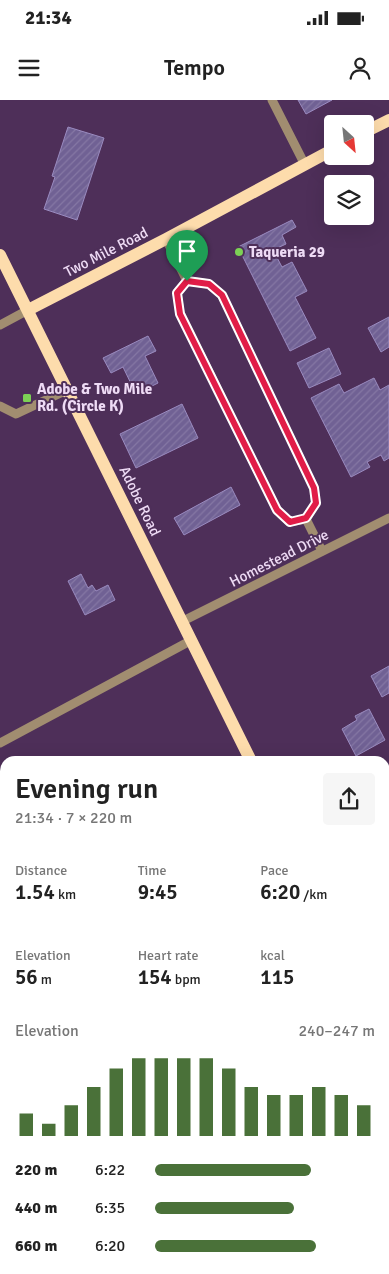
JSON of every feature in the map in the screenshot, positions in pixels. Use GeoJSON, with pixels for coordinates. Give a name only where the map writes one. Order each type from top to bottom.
{"type":"FeatureCollection","features":[{"type":"Feature","properties":{"kind":"main road"},"geometry":{"type":"LineString","coordinates":[[374,128],[389,120]]}},
{"type":"Feature","properties":{"kind":"main road","name":"Two Mile Road"},"geometry":{"type":"LineString","coordinates":[[28,310],[324,154]]}},
{"type":"Feature","properties":{"kind":"main road","name":"Adobe Road"},"geometry":{"type":"LineString","coordinates":[[0,255],[248,756]]}},
{"type":"Feature","properties":{"kind":"street"},"geometry":{"type":"LineString","coordinates":[[272,100],[305,165]]}},
{"type":"Feature","properties":{"kind":"street"},"geometry":{"type":"LineString","coordinates":[[166,239],[187,281]]}},
{"type":"Feature","properties":{"kind":"street"},"geometry":{"type":"LineString","coordinates":[[187,281],[209,284],[222,295],[314,488],[316,503],[306,518],[290,522],[277,510],[180,314],[177,293],[187,281]]}},
{"type":"Feature","properties":{"kind":"street","name":"Two Mile Road"},"geometry":{"type":"LineString","coordinates":[[0,326],[28,310]]}},
{"type":"Feature","properties":{"kind":"street"},"geometry":{"type":"LineString","coordinates":[[0,406],[16,414],[67,390]]}},
{"type":"Feature","properties":{"kind":"street"},"geometry":{"type":"LineString","coordinates":[[306,518],[322,551]]}},
{"type":"Feature","properties":{"kind":"street","name":"Homestead Drive"},"geometry":{"type":"LineString","coordinates":[[181,622],[389,518]]}},
{"type":"Feature","properties":{"kind":"street"},"geometry":{"type":"LineString","coordinates":[[0,743],[190,640]]}},
{"type":"Feature","properties":{"kind":"building"},"geometry":{"type":"Polygon","coordinates":[[[298,100],[332,100],[306,114],[298,100]]]}},
{"type":"Feature","properties":{"kind":"building"},"geometry":{"type":"Polygon","coordinates":[[[68,127],[104,138],[77,220],[44,209],[55,177],[52,176],[68,127]]]}},
{"type":"Feature","properties":{"kind":"building"},"geometry":{"type":"Polygon","coordinates":[[[292,220],[296,227],[282,235],[286,244],[273,250],[282,267],[292,262],[307,291],[295,297],[316,338],[290,351],[238,247],[292,220]]]}},
{"type":"Feature","properties":{"kind":"building"},"geometry":{"type":"Polygon","coordinates":[[[389,317],[389,347],[381,352],[368,328],[389,317]]]}},
{"type":"Feature","properties":{"kind":"building"},"geometry":{"type":"Polygon","coordinates":[[[148,336],[156,351],[145,356],[158,383],[136,394],[123,367],[111,373],[103,358],[148,336]]]}},
{"type":"Feature","properties":{"kind":"building"},"geometry":{"type":"Polygon","coordinates":[[[329,348],[341,374],[309,388],[297,363],[329,348]]]}},
{"type":"Feature","properties":{"kind":"building"},"geometry":{"type":"Polygon","coordinates":[[[374,378],[380,390],[389,385],[389,458],[384,461],[381,455],[367,462],[370,467],[351,477],[311,398],[339,384],[344,393],[374,378]]]}},
{"type":"Feature","properties":{"kind":"building"},"geometry":{"type":"Polygon","coordinates":[[[182,404],[198,438],[136,468],[120,434],[182,404]]]}},
{"type":"Feature","properties":{"kind":"building"},"geometry":{"type":"Polygon","coordinates":[[[231,487],[240,505],[184,535],[174,518],[231,487]]]}},
{"type":"Feature","properties":{"kind":"building"},"geometry":{"type":"Polygon","coordinates":[[[81,574],[88,588],[92,585],[96,591],[108,585],[115,600],[85,615],[68,581],[81,574]]]}},
{"type":"Feature","properties":{"kind":"building"},"geometry":{"type":"Polygon","coordinates":[[[389,666],[389,693],[382,697],[371,676],[389,666]]]}},
{"type":"Feature","properties":{"kind":"building"},"geometry":{"type":"Polygon","coordinates":[[[369,709],[385,740],[356,756],[342,729],[357,720],[355,716],[369,709]]]}},
{"type":"Feature","properties":{"kind":"place","name":"Taqueria 29"},"geometry":{"type":"Point","coordinates":[239,252]}},
{"type":"Feature","properties":{"kind":"place","name":"Adobe & Two Mile Rd. (Circle K)"},"geometry":{"type":"Point","coordinates":[27,398]}},
{"type":"Feature","properties":{"kind":"route"},"geometry":{"type":"LineString","coordinates":[[187,281],[209,284],[222,295],[314,488],[316,503],[306,518],[290,522],[277,510],[242,441],[180,314],[177,293],[187,281]]}}]}
